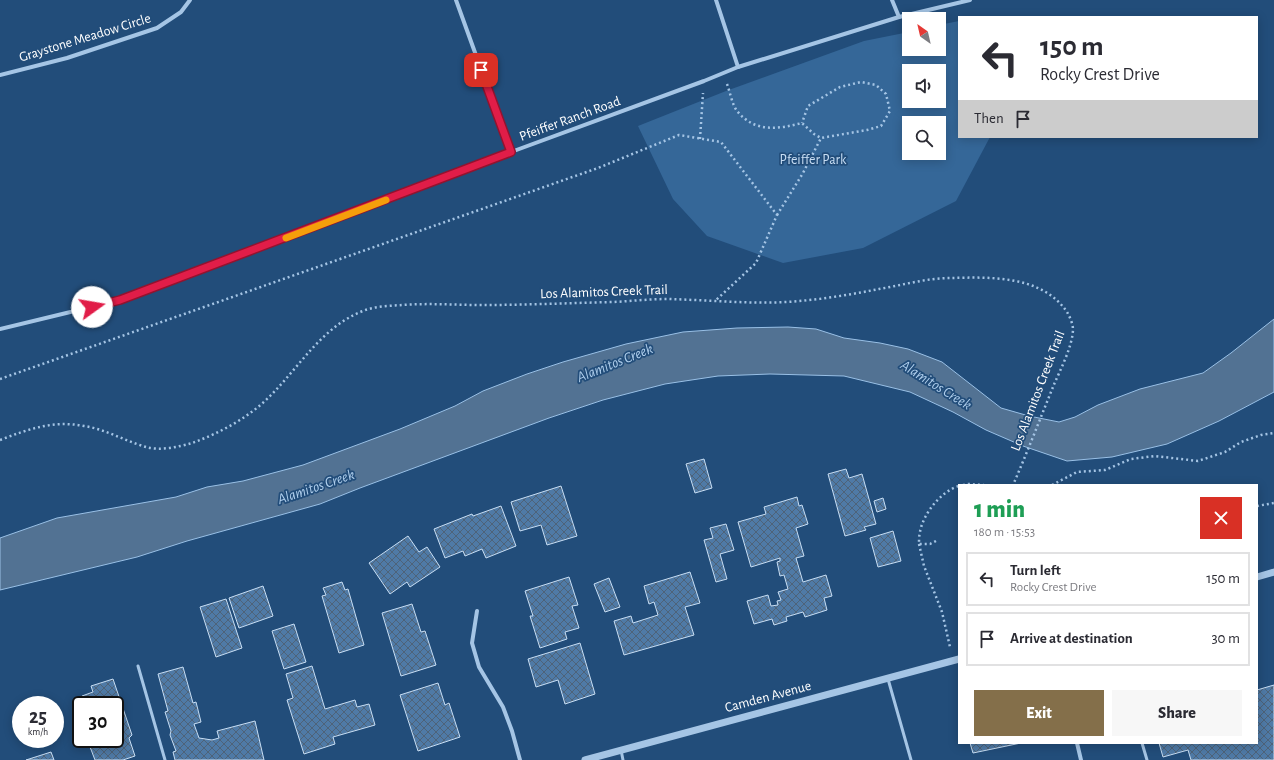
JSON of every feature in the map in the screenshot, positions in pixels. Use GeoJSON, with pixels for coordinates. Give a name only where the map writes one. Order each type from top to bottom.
{"type":"FeatureCollection","features":[{"type":"Feature","properties":{"kind":"street","name":"Graystone Meadow Circle"},"geometry":{"type":"LineString","coordinates":[[0,75],[67,58],[157,28],[181,12],[190,0]]}},
{"type":"Feature","properties":{"kind":"street"},"geometry":{"type":"LineString","coordinates":[[456,0],[511,152]]}},
{"type":"Feature","properties":{"kind":"street"},"geometry":{"type":"LineString","coordinates":[[716,0],[738,67]]}},
{"type":"Feature","properties":{"kind":"street"},"geometry":{"type":"LineString","coordinates":[[892,0],[899,17]]}},
{"type":"Feature","properties":{"kind":"street","name":"Pfeiffer Ranch Road"},"geometry":{"type":"LineString","coordinates":[[0,329],[120,300],[738,67],[899,17],[970,0]]}},
{"type":"Feature","properties":{"kind":"street"},"geometry":{"type":"LineString","coordinates":[[1258,577],[1274,572]]}},
{"type":"Feature","properties":{"kind":"street"},"geometry":{"type":"LineString","coordinates":[[477,611],[472,643],[479,667],[503,707],[512,731],[520,760]]}},
{"type":"Feature","properties":{"kind":"street","name":"Camden Avenue"},"geometry":{"type":"LineString","coordinates":[[584,760],[956,660]]}},
{"type":"Feature","properties":{"kind":"street"},"geometry":{"type":"LineString","coordinates":[[1077,744],[1081,760]]}},
{"type":"Feature","properties":{"kind":"lane"},"geometry":{"type":"LineString","coordinates":[[138,666],[166,760]]}},
{"type":"Feature","properties":{"kind":"lane"},"geometry":{"type":"LineString","coordinates":[[887,678],[911,760]]}},
{"type":"Feature","properties":{"kind":"lane"},"geometry":{"type":"LineString","coordinates":[[1142,744],[1147,760]]}},
{"type":"Feature","properties":{"kind":"lane"},"geometry":{"type":"LineString","coordinates":[[621,750],[623,760]]}},
{"type":"Feature","properties":{"kind":"path"},"geometry":{"type":"LineString","coordinates":[[723,73],[736,110],[748,121],[767,128],[802,123]]}},
{"type":"Feature","properties":{"kind":"path"},"geometry":{"type":"LineString","coordinates":[[700,138],[704,81]]}},
{"type":"Feature","properties":{"kind":"path"},"geometry":{"type":"LineString","coordinates":[[861,82],[876,85],[886,94],[890,111],[881,126],[821,138],[802,123],[808,106],[840,87],[861,82]]}},
{"type":"Feature","properties":{"kind":"path"},"geometry":{"type":"LineString","coordinates":[[0,379],[598,168],[679,135],[721,142],[777,215]]}},
{"type":"Feature","properties":{"kind":"path"},"geometry":{"type":"LineString","coordinates":[[715,301],[756,263],[777,215],[803,173],[821,138]]}},
{"type":"Feature","properties":{"kind":"path","name":"Los Alamitos Creek Trail"},"geometry":{"type":"LineString","coordinates":[[0,440],[44,425],[68,424],[88,426],[149,448],[167,448],[191,443],[224,429],[247,416],[268,398],[308,353],[330,331],[348,317],[367,309],[426,303],[483,305],[613,302],[666,299],[762,302],[815,300],[857,294],[941,278],[1005,278],[1029,285],[1045,292],[1060,304],[1069,315],[1073,327],[1070,342],[1061,368],[1013,484]]}},
{"type":"Feature","properties":{"kind":"path"},"geometry":{"type":"LineString","coordinates":[[1054,484],[1077,472],[1105,470],[1131,459],[1155,456],[1198,461],[1225,452],[1241,442],[1261,435],[1274,433]]}},
{"type":"Feature","properties":{"kind":"path"},"geometry":{"type":"LineString","coordinates":[[956,660],[942,612],[924,566],[919,544],[920,532],[930,511],[937,501],[948,491],[958,486]]}},
{"type":"Feature","properties":{"kind":"path"},"geometry":{"type":"LineString","coordinates":[[1258,506],[1274,503]]}},
{"type":"Feature","properties":{"kind":"path"},"geometry":{"type":"LineString","coordinates":[[919,544],[930,544],[936,541]]}},
{"type":"Feature","properties":{"kind":"green space","name":"Pfeiffer Park"},"geometry":{"type":"Polygon","coordinates":[[[958,21],[958,138],[989,138],[956,201],[863,248],[783,263],[707,236],[673,199],[638,126],[726,91],[864,41],[902,33],[902,56],[946,56],[946,24],[958,21]]]}},
{"type":"Feature","properties":{"kind":"water","name":"Alamitos Creek"},"geometry":{"type":"Polygon","coordinates":[[[1274,319],[1274,392],[1219,421],[1167,444],[1112,457],[1067,461],[1023,446],[986,430],[953,412],[910,392],[844,376],[770,374],[718,376],[665,384],[603,400],[549,418],[320,504],[187,541],[137,557],[0,590],[0,538],[57,518],[176,497],[207,487],[243,481],[303,465],[400,429],[455,406],[483,391],[527,374],[626,344],[683,332],[737,328],[788,327],[816,329],[844,338],[908,349],[942,362],[1001,408],[1029,416],[1059,422],[1075,417],[1098,405],[1140,389],[1203,373],[1274,319]]]}},
{"type":"Feature","properties":{"kind":"building"},"geometry":{"type":"Polygon","coordinates":[[[704,459],[712,488],[695,493],[686,464],[704,459]]]}},
{"type":"Feature","properties":{"kind":"building"},"geometry":{"type":"Polygon","coordinates":[[[846,469],[849,478],[862,474],[876,524],[864,527],[866,530],[845,536],[828,474],[846,469]]]}},
{"type":"Feature","properties":{"kind":"building"},"geometry":{"type":"Polygon","coordinates":[[[561,486],[577,536],[547,545],[541,525],[520,531],[511,502],[561,486]]]}},
{"type":"Feature","properties":{"kind":"building"},"geometry":{"type":"Polygon","coordinates":[[[797,497],[799,506],[802,505],[808,524],[796,528],[804,556],[796,558],[803,582],[826,575],[832,596],[824,598],[827,610],[805,617],[803,612],[786,617],[787,621],[774,625],[772,619],[754,624],[747,601],[768,595],[771,606],[778,605],[777,601],[781,600],[778,592],[788,589],[784,575],[780,576],[777,562],[780,561],[780,558],[751,567],[738,522],[766,514],[764,507],[797,497]]]}},
{"type":"Feature","properties":{"kind":"building"},"geometry":{"type":"Polygon","coordinates":[[[883,498],[886,509],[877,512],[874,501],[883,498]]]}},
{"type":"Feature","properties":{"kind":"building"},"geometry":{"type":"Polygon","coordinates":[[[501,506],[516,546],[486,558],[482,549],[465,556],[463,551],[445,558],[434,529],[472,514],[473,516],[501,506]]]}},
{"type":"Feature","properties":{"kind":"building"},"geometry":{"type":"Polygon","coordinates":[[[726,524],[734,550],[720,554],[727,579],[716,582],[704,540],[713,538],[710,528],[726,524]]]}},
{"type":"Feature","properties":{"kind":"building"},"geometry":{"type":"Polygon","coordinates":[[[893,531],[901,561],[878,567],[870,538],[893,531]]]}},
{"type":"Feature","properties":{"kind":"building"},"geometry":{"type":"Polygon","coordinates":[[[408,536],[419,552],[427,547],[440,567],[410,587],[407,582],[390,594],[369,563],[408,536]]]}},
{"type":"Feature","properties":{"kind":"building"},"geometry":{"type":"Polygon","coordinates":[[[690,572],[700,603],[685,607],[694,635],[624,655],[614,621],[631,616],[633,623],[658,615],[654,602],[649,604],[644,586],[690,572]]]}},
{"type":"Feature","properties":{"kind":"building"},"geometry":{"type":"Polygon","coordinates":[[[569,577],[578,605],[572,606],[579,628],[565,632],[567,639],[540,648],[530,616],[533,616],[525,591],[569,577]]]}},
{"type":"Feature","properties":{"kind":"building"},"geometry":{"type":"Polygon","coordinates":[[[609,578],[620,607],[605,612],[594,584],[609,578]]]}},
{"type":"Feature","properties":{"kind":"building"},"geometry":{"type":"Polygon","coordinates":[[[342,582],[345,590],[348,589],[364,645],[339,653],[322,596],[326,595],[323,588],[342,582]]]}},
{"type":"Feature","properties":{"kind":"building"},"geometry":{"type":"Polygon","coordinates":[[[263,586],[273,616],[239,628],[229,598],[263,586]]]}},
{"type":"Feature","properties":{"kind":"building"},"geometry":{"type":"Polygon","coordinates":[[[226,599],[242,648],[216,657],[200,607],[226,599]]]}},
{"type":"Feature","properties":{"kind":"building"},"geometry":{"type":"Polygon","coordinates":[[[412,604],[421,632],[425,631],[436,665],[401,676],[382,613],[412,604]]]}},
{"type":"Feature","properties":{"kind":"building"},"geometry":{"type":"Polygon","coordinates":[[[294,624],[306,662],[284,669],[272,631],[294,624]]]}},
{"type":"Feature","properties":{"kind":"building"},"geometry":{"type":"Polygon","coordinates":[[[580,643],[595,694],[565,704],[558,680],[536,687],[528,659],[580,643]]]}},
{"type":"Feature","properties":{"kind":"building"},"geometry":{"type":"Polygon","coordinates":[[[312,666],[325,709],[355,700],[357,707],[369,704],[375,725],[333,737],[335,744],[304,754],[287,700],[293,698],[286,674],[312,666]]]}},
{"type":"Feature","properties":{"kind":"building"},"geometry":{"type":"Polygon","coordinates":[[[183,667],[193,703],[196,702],[201,722],[194,724],[199,738],[212,740],[219,738],[217,731],[255,721],[264,760],[175,760],[173,752],[176,751],[170,735],[171,731],[165,712],[168,711],[158,674],[183,667]]]}},
{"type":"Feature","properties":{"kind":"building"},"geometry":{"type":"Polygon","coordinates":[[[113,679],[119,696],[82,696],[93,692],[91,686],[113,679]]]}},
{"type":"Feature","properties":{"kind":"building"},"geometry":{"type":"Polygon","coordinates":[[[438,683],[445,705],[449,703],[460,737],[418,751],[400,695],[438,683]]]}},
{"type":"Feature","properties":{"kind":"building"},"geometry":{"type":"Polygon","coordinates":[[[1274,685],[1274,760],[1191,760],[1188,750],[1163,757],[1159,744],[1258,744],[1258,690],[1274,685]]]}},
{"type":"Feature","properties":{"kind":"building"},"geometry":{"type":"Polygon","coordinates":[[[124,711],[132,735],[129,738],[135,756],[123,760],[95,760],[90,748],[124,748],[124,711]]]}},
{"type":"Feature","properties":{"kind":"building"},"geometry":{"type":"Polygon","coordinates":[[[970,744],[1016,744],[973,753],[970,744]]]}},
{"type":"Feature","properties":{"kind":"building"},"geometry":{"type":"Polygon","coordinates":[[[51,752],[54,760],[26,760],[51,752]]]}},
{"type":"Feature","properties":{"kind":"slow traffic"},"geometry":{"type":"LineString","coordinates":[[286,238],[386,200]]}},
{"type":"Feature","properties":{"kind":"route"},"geometry":{"type":"LineString","coordinates":[[92,307],[120,300],[511,152],[481,70]]}}]}
